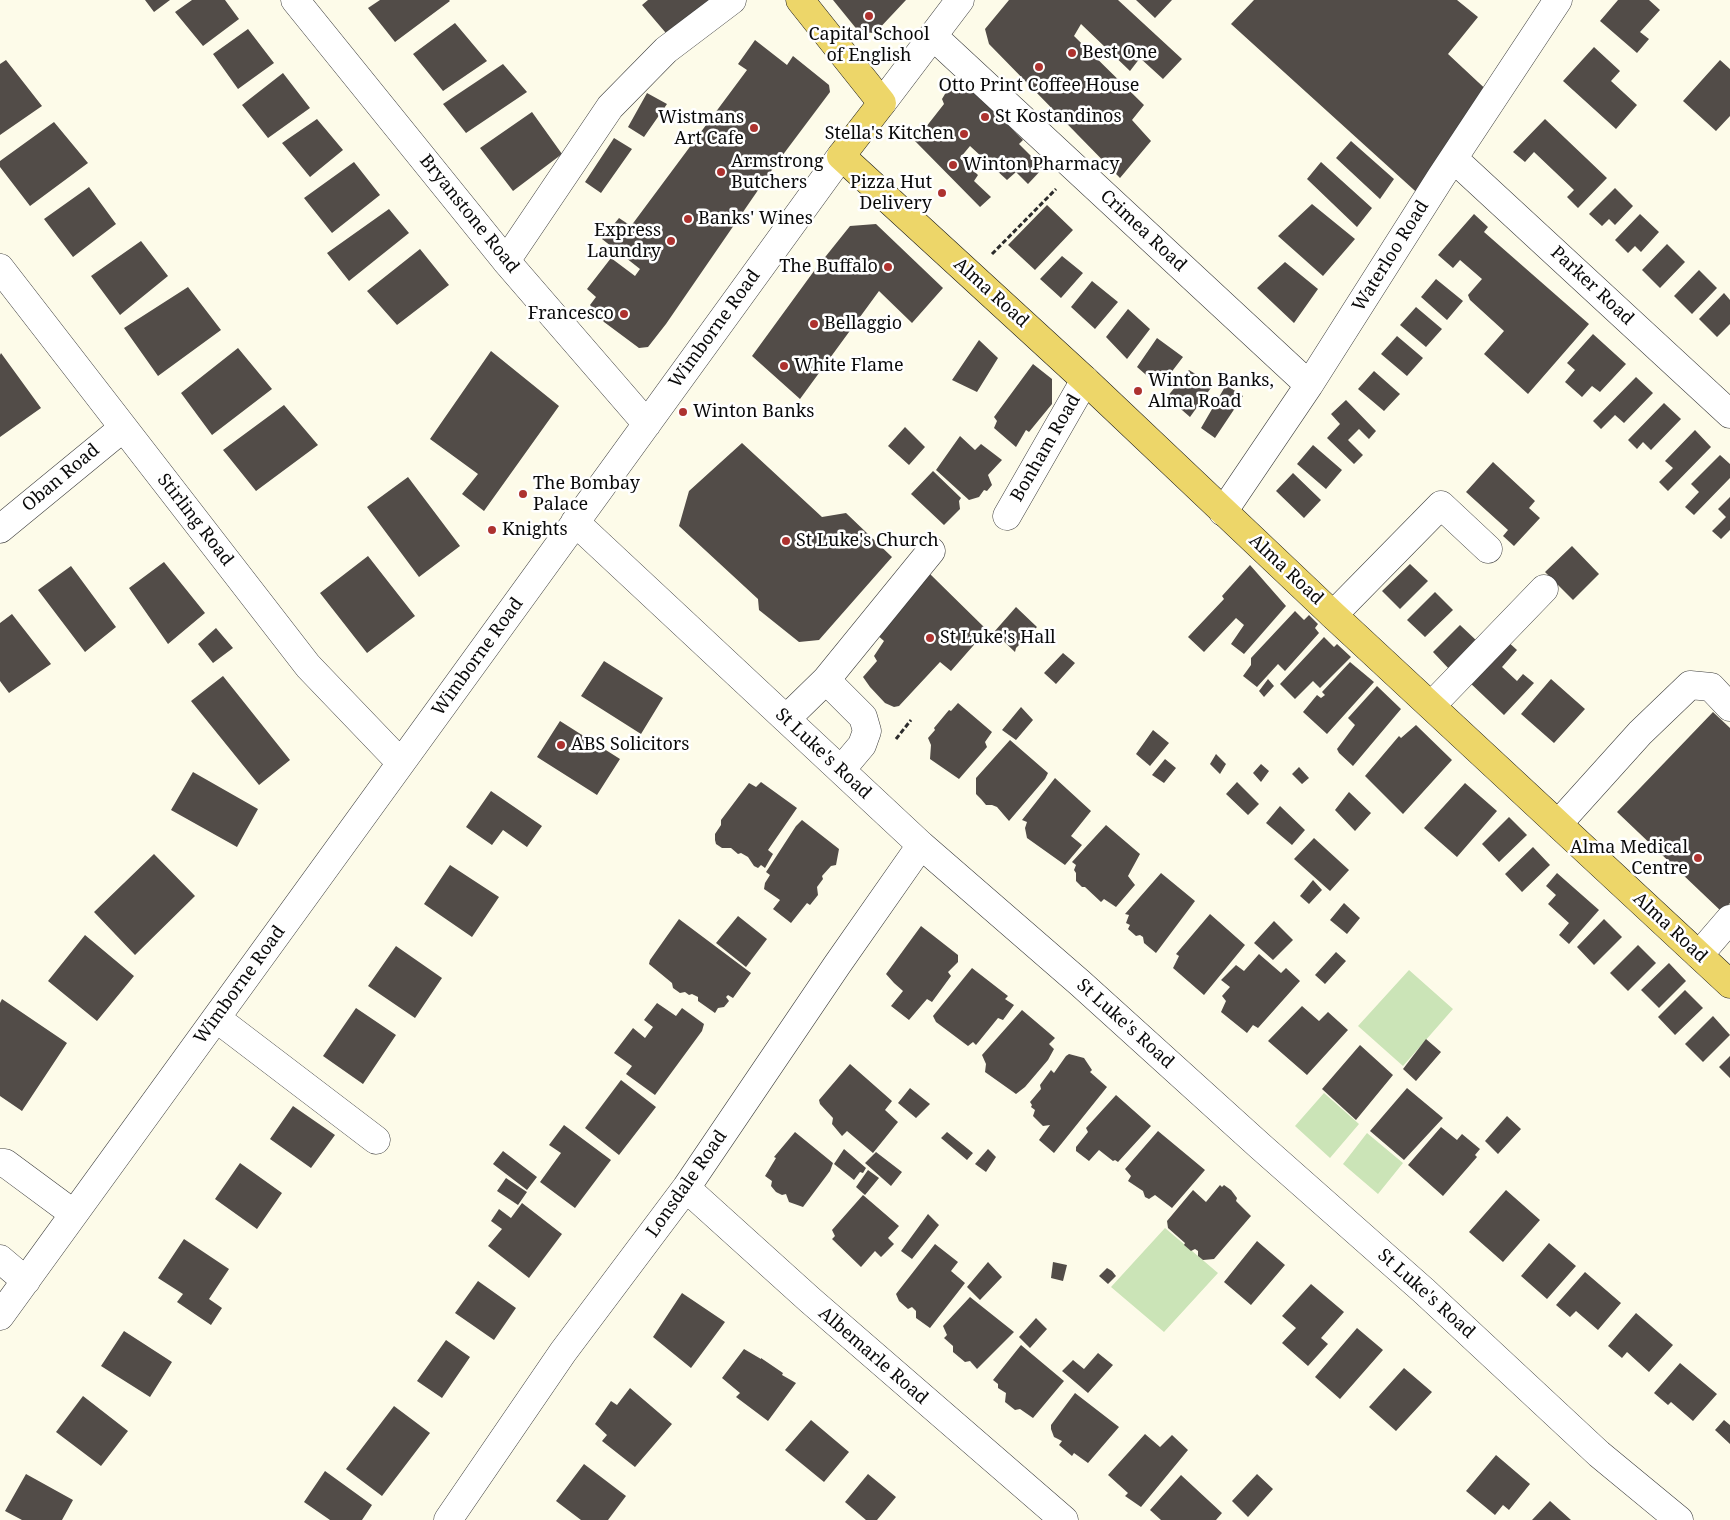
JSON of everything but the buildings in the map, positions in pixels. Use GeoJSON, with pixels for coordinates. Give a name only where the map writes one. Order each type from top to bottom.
{"type":"FeatureCollection","features":[{"type":"Feature","properties":{"kind":"main road"},"geometry":{"type":"LineString","coordinates":[[800,0],[882,103]]}},
{"type":"Feature","properties":{"kind":"main road","name":"Wimborne Road"},"geometry":{"type":"LineString","coordinates":[[841,156],[882,103]]}},
{"type":"Feature","properties":{"kind":"main road","name":"Alma Road"},"geometry":{"type":"LineString","coordinates":[[841,156],[1085,380],[1223,512],[1730,984]]}},
{"type":"Feature","properties":{"kind":"street","name":"Bryanstone Road"},"geometry":{"type":"LineString","coordinates":[[295,0],[506,260],[647,424]]}},
{"type":"Feature","properties":{"kind":"street"},"geometry":{"type":"LineString","coordinates":[[506,260],[610,107],[666,50],[732,0]]}},
{"type":"Feature","properties":{"kind":"street","name":"Wimborne Road"},"geometry":{"type":"LineString","coordinates":[[882,103],[960,0]]}},
{"type":"Feature","properties":{"kind":"street","name":"Waterloo Road"},"geometry":{"type":"LineString","coordinates":[[1223,512],[1309,385],[1558,0]]}},
{"type":"Feature","properties":{"kind":"street","name":"Crimea Road"},"geometry":{"type":"LineString","coordinates":[[933,36],[1309,385]]}},
{"type":"Feature","properties":{"kind":"street","name":"Wimborne Road"},"geometry":{"type":"LineString","coordinates":[[0,1316],[841,156]]}},
{"type":"Feature","properties":{"kind":"street","name":"Parker Road"},"geometry":{"type":"LineString","coordinates":[[1454,159],[1730,414]]}},
{"type":"Feature","properties":{"kind":"street","name":"Stirling Road"},"geometry":{"type":"LineString","coordinates":[[0,268],[308,666],[401,763]]}},
{"type":"Feature","properties":{"kind":"street","name":"Bonham Road"},"geometry":{"type":"LineString","coordinates":[[1007,516],[1085,380]]}},
{"type":"Feature","properties":{"kind":"street","name":"Oban Road"},"geometry":{"type":"LineString","coordinates":[[0,529],[123,428]]}},
{"type":"Feature","properties":{"kind":"street"},"geometry":{"type":"LineString","coordinates":[[1333,615],[1441,505],[1488,549]]}},
{"type":"Feature","properties":{"kind":"street","name":"St Luke's Road"},"geometry":{"type":"LineString","coordinates":[[575,522],[921,845],[1080,983],[1424,1291],[1599,1454],[1680,1520]]}},
{"type":"Feature","properties":{"kind":"street"},"geometry":{"type":"LineString","coordinates":[[786,719],[826,680],[931,552]]}},
{"type":"Feature","properties":{"kind":"street"},"geometry":{"type":"LineString","coordinates":[[1432,706],[1544,589]]}},
{"type":"Feature","properties":{"kind":"street"},"geometry":{"type":"LineString","coordinates":[[826,680],[863,717],[867,731],[862,745],[841,770]]}},
{"type":"Feature","properties":{"kind":"street"},"geometry":{"type":"LineString","coordinates":[[1558,824],[1640,733],[1690,685],[1711,688],[1730,707]]}},
{"type":"Feature","properties":{"kind":"street","name":"Lonsdale Road"},"geometry":{"type":"LineString","coordinates":[[448,1520],[563,1352],[686,1188],[921,845]]}},
{"type":"Feature","properties":{"kind":"street"},"geometry":{"type":"LineString","coordinates":[[1698,955],[1730,919]]}},
{"type":"Feature","properties":{"kind":"street"},"geometry":{"type":"LineString","coordinates":[[216,1018],[376,1140]]}},
{"type":"Feature","properties":{"kind":"street"},"geometry":{"type":"LineString","coordinates":[[0,1163],[6,1163],[74,1214]]}},
{"type":"Feature","properties":{"kind":"street","name":"Albemarle Road"},"geometry":{"type":"LineString","coordinates":[[686,1188],[810,1300],[1064,1520]]}},
{"type":"Feature","properties":{"kind":"street"},"geometry":{"type":"LineString","coordinates":[[0,1259],[26,1281]]}},
{"type":"Feature","properties":{"kind":"path"},"geometry":{"type":"LineString","coordinates":[[972,276],[1075,168]]}},
{"type":"Feature","properties":{"kind":"green space"},"geometry":{"type":"Polygon","coordinates":[[[1409,970],[1453,1009],[1403,1066],[1358,1026],[1409,970]]]}},
{"type":"Feature","properties":{"kind":"green space"},"geometry":{"type":"Polygon","coordinates":[[[1324,1093],[1359,1124],[1330,1158],[1295,1126],[1324,1093]]]}},
{"type":"Feature","properties":{"kind":"green space"},"geometry":{"type":"Polygon","coordinates":[[[1367,1133],[1403,1163],[1378,1194],[1343,1164],[1367,1133]]]}},
{"type":"Feature","properties":{"kind":"green space"},"geometry":{"type":"Polygon","coordinates":[[[1165,1228],[1218,1273],[1164,1332],[1111,1287],[1165,1228]]]}},
{"type":"Feature","properties":{"kind":"place","name":"Capital School of English"},"geometry":{"type":"Point","coordinates":[869,16]}},
{"type":"Feature","properties":{"kind":"place","name":"Best One"},"geometry":{"type":"Point","coordinates":[1072,53]}},
{"type":"Feature","properties":{"kind":"place","name":"Otto Print Coffee House"},"geometry":{"type":"Point","coordinates":[1039,67]}},
{"type":"Feature","properties":{"kind":"place","name":"St Kostandinos"},"geometry":{"type":"Point","coordinates":[985,117]}},
{"type":"Feature","properties":{"kind":"place","name":"Wistmans Art Cafe"},"geometry":{"type":"Point","coordinates":[754,128]}},
{"type":"Feature","properties":{"kind":"place","name":"Stella's Kitchen"},"geometry":{"type":"Point","coordinates":[964,134]}},
{"type":"Feature","properties":{"kind":"place","name":"Winton Pharmacy"},"geometry":{"type":"Point","coordinates":[953,165]}},
{"type":"Feature","properties":{"kind":"place","name":"Armstrong Butchers"},"geometry":{"type":"Point","coordinates":[721,172]}},
{"type":"Feature","properties":{"kind":"place","name":"Pizza Hut Delivery"},"geometry":{"type":"Point","coordinates":[942,193]}},
{"type":"Feature","properties":{"kind":"place","name":"Banks' Wines"},"geometry":{"type":"Point","coordinates":[688,219]}},
{"type":"Feature","properties":{"kind":"place","name":"Express Laundry"},"geometry":{"type":"Point","coordinates":[671,241]}},
{"type":"Feature","properties":{"kind":"place","name":"The Buffalo"},"geometry":{"type":"Point","coordinates":[888,267]}},
{"type":"Feature","properties":{"kind":"place","name":"Francesco"},"geometry":{"type":"Point","coordinates":[624,314]}},
{"type":"Feature","properties":{"kind":"place","name":"Bellaggio"},"geometry":{"type":"Point","coordinates":[814,324]}},
{"type":"Feature","properties":{"kind":"place","name":"White Flame"},"geometry":{"type":"Point","coordinates":[784,366]}},
{"type":"Feature","properties":{"kind":"place","name":"Winton Banks, Alma Road"},"geometry":{"type":"Point","coordinates":[1138,391]}},
{"type":"Feature","properties":{"kind":"place","name":"Winton Banks"},"geometry":{"type":"Point","coordinates":[683,412]}},
{"type":"Feature","properties":{"kind":"place","name":"The Bombay Palace"},"geometry":{"type":"Point","coordinates":[523,494]}},
{"type":"Feature","properties":{"kind":"place","name":"Knights"},"geometry":{"type":"Point","coordinates":[492,530]}},
{"type":"Feature","properties":{"kind":"place","name":"St Luke's Church"},"geometry":{"type":"Point","coordinates":[786,541]}},
{"type":"Feature","properties":{"kind":"place","name":"St Luke's Hall"},"geometry":{"type":"Point","coordinates":[930,638]}},
{"type":"Feature","properties":{"kind":"place","name":"ABS Solicitors"},"geometry":{"type":"Point","coordinates":[561,745]}},
{"type":"Feature","properties":{"kind":"place","name":"Alma Medical Centre"},"geometry":{"type":"Point","coordinates":[1698,858]}}]}
